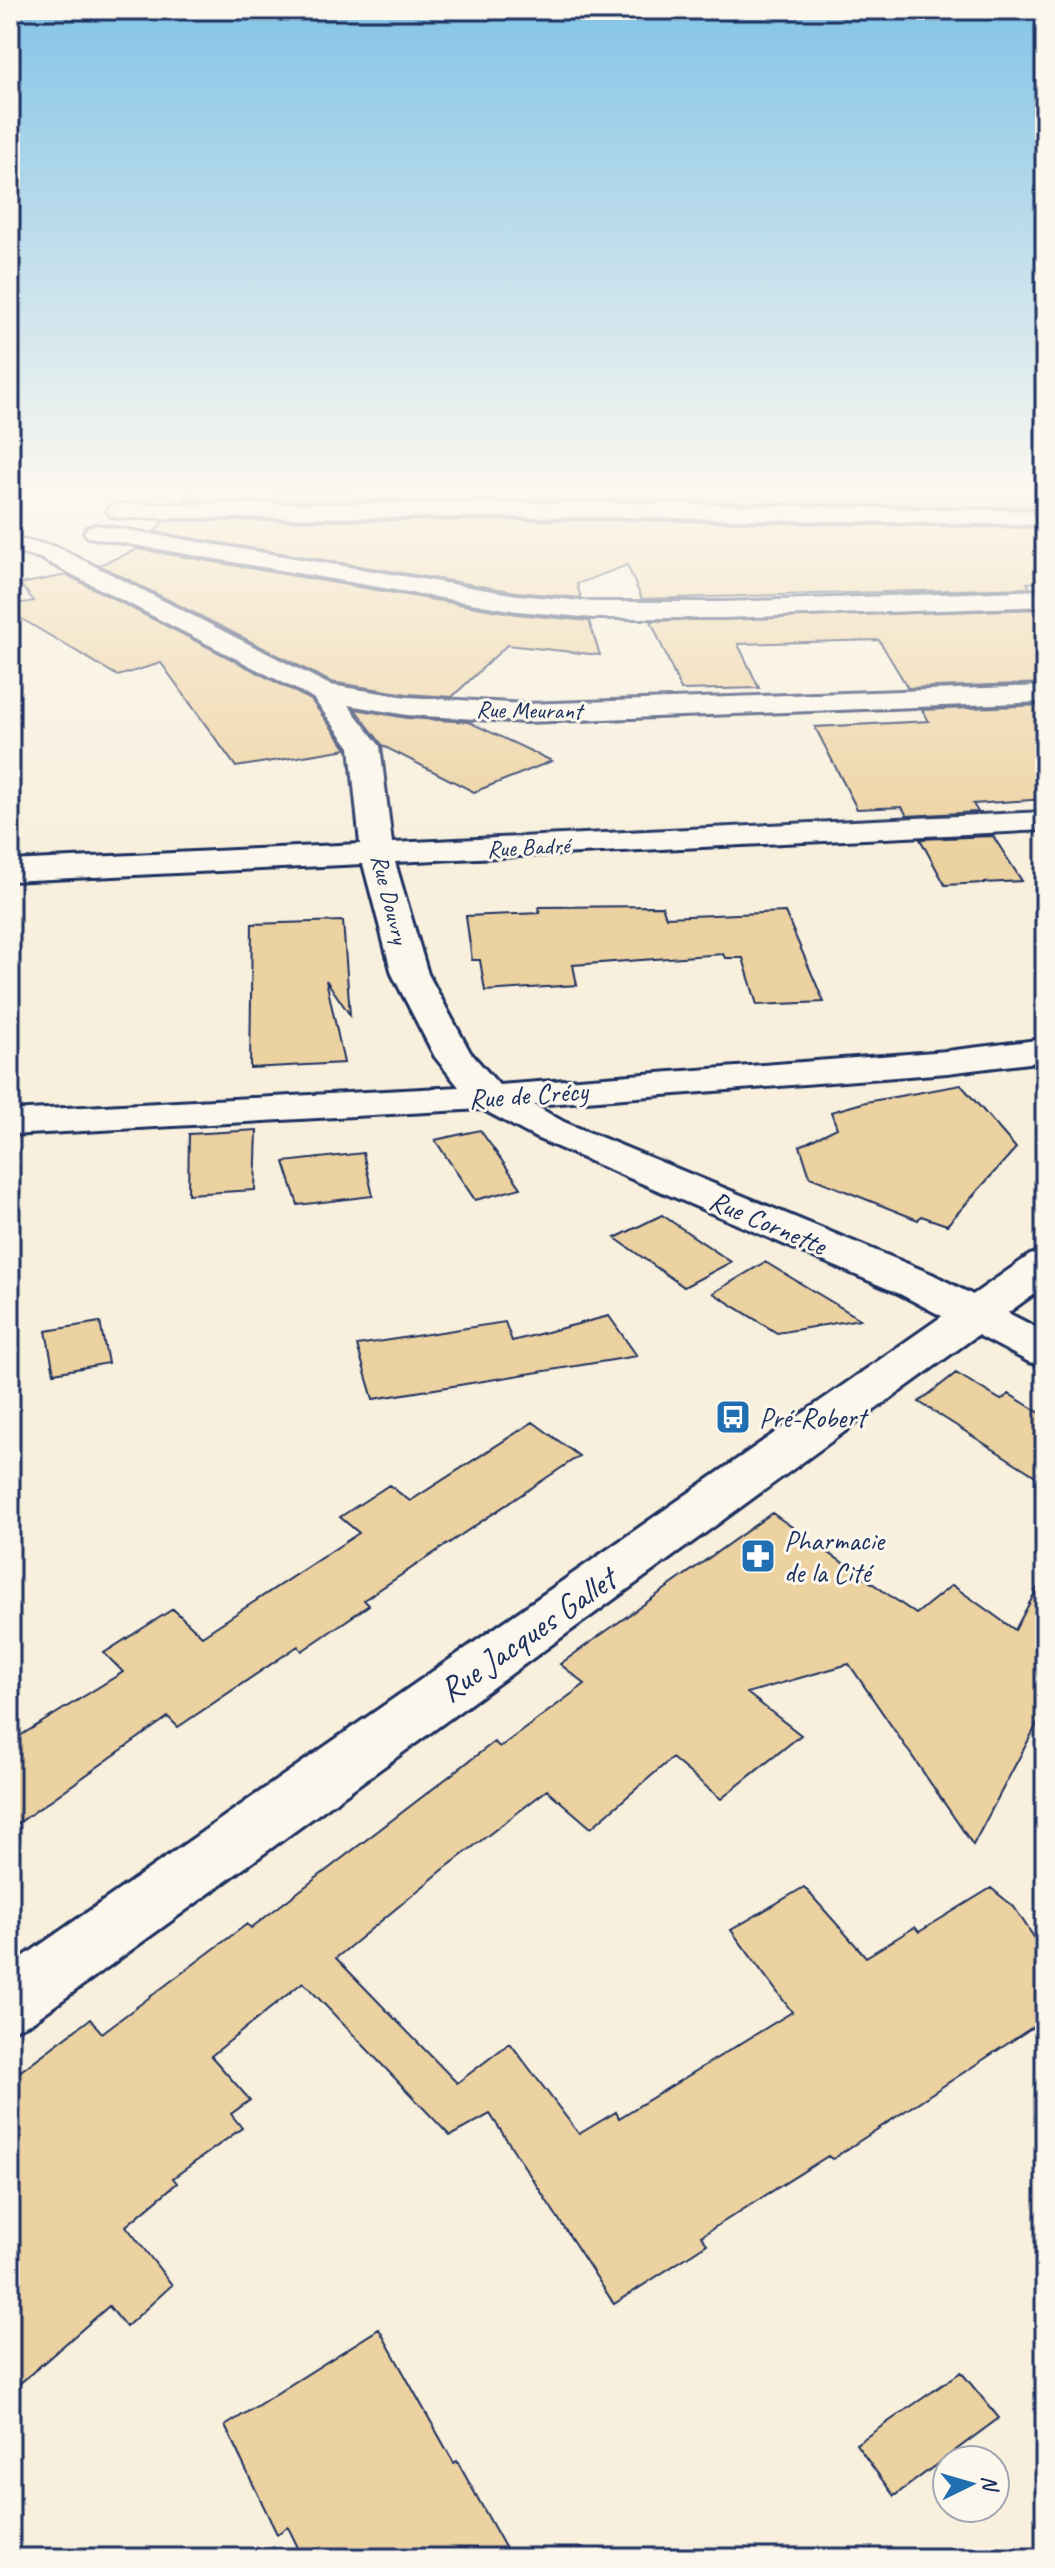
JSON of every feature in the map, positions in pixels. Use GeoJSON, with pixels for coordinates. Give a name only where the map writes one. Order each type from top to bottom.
{"type":"FeatureCollection","features":[{"type":"Feature","properties":{"kind":"street","name":"Rue Meurant"},"geometry":{"type":"LineString","coordinates":[[158,608],[323,692],[407,706],[526,713],[1045,694]]}},
{"type":"Feature","properties":{"kind":"street"},"geometry":{"type":"LineString","coordinates":[[570,608],[781,608]]}},
{"type":"Feature","properties":{"kind":"street"},"geometry":{"type":"LineString","coordinates":[[323,692],[389,738],[479,710]]}},
{"type":"Feature","properties":{"kind":"street","name":"Rue Douvry"},"geometry":{"type":"LineString","coordinates":[[389,738],[377,855],[410,974],[454,1057],[489,1097]]}},
{"type":"Feature","properties":{"kind":"street","name":"Rue Badré"},"geometry":{"type":"LineString","coordinates":[[10,871],[1045,821]]}},
{"type":"Feature","properties":{"kind":"street","name":"Rue de Crécy"},"geometry":{"type":"LineString","coordinates":[[10,1123],[489,1097],[947,1062],[1045,1050]]}},
{"type":"Feature","properties":{"kind":"street","name":"Rue Cornette"},"geometry":{"type":"LineString","coordinates":[[489,1097],[550,1130],[916,1284],[1045,1351]]}},
{"type":"Feature","properties":{"kind":"street","name":"Rue Jacques Gallet"},"geometry":{"type":"LineString","coordinates":[[10,2002],[1045,1265]]}},
{"type":"Feature","properties":{"kind":"building"},"geometry":{"type":"Polygon","coordinates":[[[10,608],[131,608],[311,700],[347,749],[236,767],[161,663],[118,676],[10,612],[10,608]]]}},
{"type":"Feature","properties":{"kind":"building"},"geometry":{"type":"Polygon","coordinates":[[[184,608],[480,608],[589,621],[600,655],[507,645],[452,697],[407,694],[331,682],[184,608]]]}},
{"type":"Feature","properties":{"kind":"building"},"geometry":{"type":"Polygon","coordinates":[[[1045,609],[1045,683],[908,688],[879,640],[738,644],[759,688],[681,690],[651,621],[1045,609]]]}},
{"type":"Feature","properties":{"kind":"building"},"geometry":{"type":"Polygon","coordinates":[[[1045,705],[1045,799],[973,804],[978,812],[907,816],[902,807],[857,809],[815,727],[929,721],[922,710],[1045,705]]]}},
{"type":"Feature","properties":{"kind":"building"},"geometry":{"type":"Polygon","coordinates":[[[355,709],[407,718],[469,722],[552,761],[474,792],[383,746],[355,709]]]}},
{"type":"Feature","properties":{"kind":"building"},"geometry":{"type":"Polygon","coordinates":[[[993,836],[1022,881],[945,885],[920,839],[993,836]]]}},
{"type":"Feature","properties":{"kind":"building"},"geometry":{"type":"Polygon","coordinates":[[[662,906],[666,917],[785,912],[824,1002],[757,1005],[743,958],[725,958],[723,954],[573,965],[577,985],[485,991],[480,960],[472,960],[466,916],[540,913],[539,907],[662,906]]]}},
{"type":"Feature","properties":{"kind":"building"},"geometry":{"type":"Polygon","coordinates":[[[343,921],[350,1015],[326,980],[344,1063],[250,1068],[252,924],[343,921]]]}},
{"type":"Feature","properties":{"kind":"building"},"geometry":{"type":"Polygon","coordinates":[[[961,1085],[1016,1148],[947,1225],[921,1216],[918,1220],[810,1177],[800,1146],[837,1128],[831,1112],[866,1102],[961,1085]]]}},
{"type":"Feature","properties":{"kind":"building"},"geometry":{"type":"Polygon","coordinates":[[[257,1130],[255,1190],[188,1194],[189,1134],[257,1130]]]}},
{"type":"Feature","properties":{"kind":"building"},"geometry":{"type":"Polygon","coordinates":[[[480,1130],[521,1188],[475,1200],[435,1140],[480,1130]]]}},
{"type":"Feature","properties":{"kind":"building"},"geometry":{"type":"Polygon","coordinates":[[[363,1153],[373,1196],[298,1205],[284,1162],[363,1153]]]}},
{"type":"Feature","properties":{"kind":"building"},"geometry":{"type":"Polygon","coordinates":[[[662,1215],[731,1262],[684,1287],[615,1238],[662,1215]]]}},
{"type":"Feature","properties":{"kind":"building"},"geometry":{"type":"Polygon","coordinates":[[[765,1262],[860,1319],[777,1333],[713,1293],[765,1262]]]}},
{"type":"Feature","properties":{"kind":"building"},"geometry":{"type":"Polygon","coordinates":[[[609,1316],[637,1356],[373,1399],[357,1345],[505,1322],[512,1341],[609,1316]]]}},
{"type":"Feature","properties":{"kind":"building"},"geometry":{"type":"Polygon","coordinates":[[[100,1322],[108,1363],[54,1373],[46,1331],[100,1322]]]}},
{"type":"Feature","properties":{"kind":"building"},"geometry":{"type":"Polygon","coordinates":[[[956,1373],[1001,1400],[1009,1394],[1045,1416],[1045,1482],[919,1402],[956,1373]]]}},
{"type":"Feature","properties":{"kind":"building"},"geometry":{"type":"Polygon","coordinates":[[[533,1422],[579,1456],[364,1600],[369,1605],[302,1651],[298,1646],[178,1727],[168,1717],[10,1829],[10,1742],[123,1672],[104,1653],[173,1609],[202,1636],[359,1533],[340,1517],[389,1485],[410,1501],[533,1422]]]}},
{"type":"Feature","properties":{"kind":"building"},"geometry":{"type":"Polygon","coordinates":[[[772,1513],[916,1614],[952,1585],[1015,1630],[1045,1574],[1045,1709],[973,1845],[849,1664],[747,1693],[801,1735],[721,1799],[672,1758],[591,1828],[547,1790],[336,1958],[457,2083],[510,2043],[579,2134],[616,2112],[619,2118],[792,2012],[731,1930],[804,1887],[866,1957],[915,1927],[919,1932],[991,1888],[1014,1907],[1045,1954],[1045,2019],[832,2159],[828,2156],[701,2236],[707,2244],[614,2304],[490,2114],[450,2136],[303,1982],[211,2056],[250,2100],[231,2114],[242,2128],[173,2178],[177,2183],[126,2226],[172,2285],[126,2327],[109,2306],[10,2392],[10,2079],[90,2019],[102,2033],[247,1924],[251,1928],[494,1742],[500,1747],[585,1684],[560,1664],[772,1513]]]}},
{"type":"Feature","properties":{"kind":"building"},"geometry":{"type":"Polygon","coordinates":[[[379,2329],[511,2558],[303,2558],[288,2527],[277,2534],[225,2426],[379,2329]]]}},
{"type":"Feature","properties":{"kind":"building"},"geometry":{"type":"Polygon","coordinates":[[[961,2372],[999,2418],[964,2444],[931,2444],[931,2469],[894,2496],[856,2444],[961,2372]]]}},
{"type":"Feature","properties":{"kind":"place","name":"Pré-Robert"},"geometry":{"type":"Point","coordinates":[733,1417]}},
{"type":"Feature","properties":{"kind":"place","name":"Pharmacie de la Cité"},"geometry":{"type":"Point","coordinates":[758,1556]}}]}
